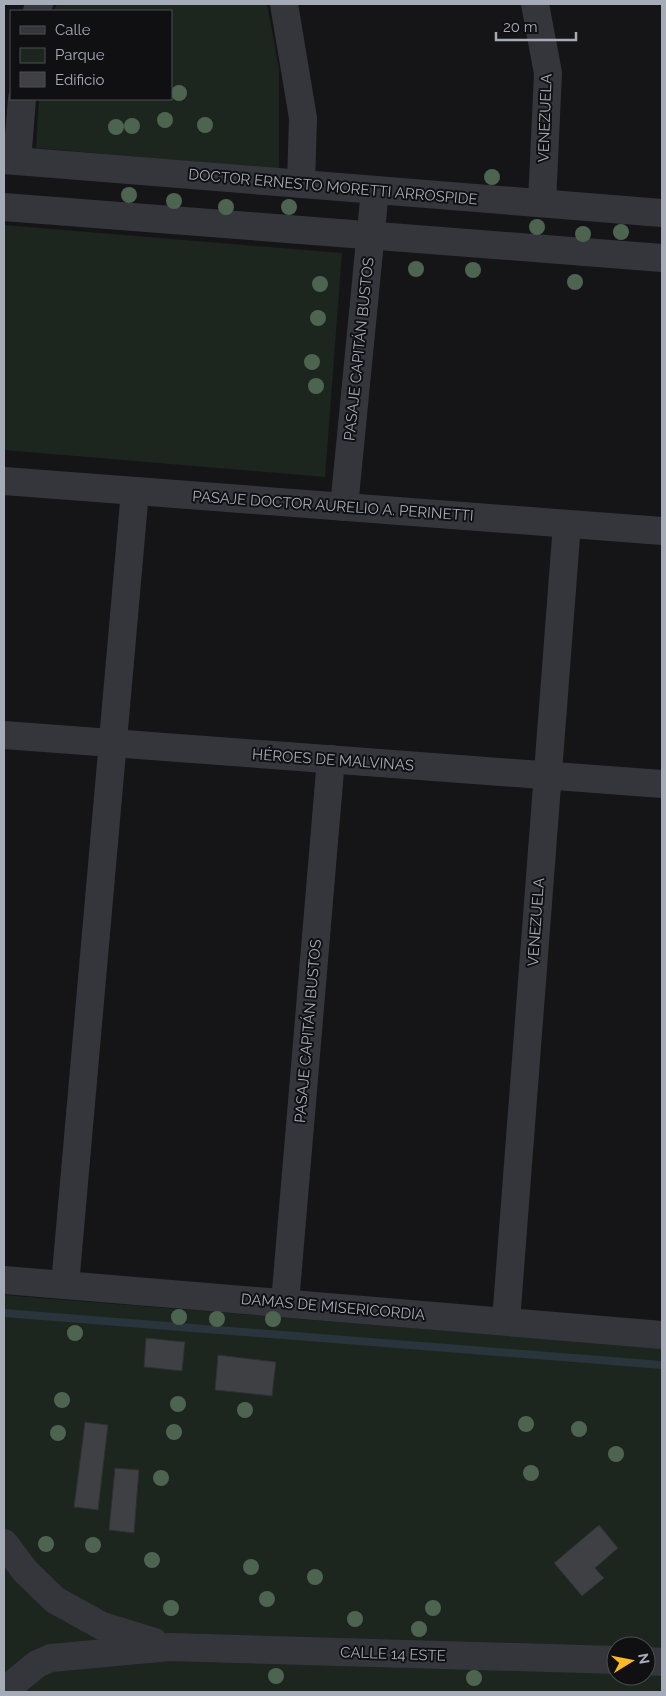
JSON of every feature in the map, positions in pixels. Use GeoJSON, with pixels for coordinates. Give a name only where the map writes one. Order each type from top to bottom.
{"type":"FeatureCollection","features":[{"type":"Feature","properties":{"kind":"street"},"geometry":{"type":"LineString","coordinates":[[284,4],[303,118],[301,184]]}},
{"type":"Feature","properties":{"kind":"street","name":"VENEZUELA"},"geometry":{"type":"LineString","coordinates":[[535,4],[548,73],[542,203]]}},
{"type":"Feature","properties":{"kind":"street"},"geometry":{"type":"LineString","coordinates":[[10,161],[22,100]]}},
{"type":"Feature","properties":{"kind":"street","name":"DOCTOR ERNESTO MORETTI ARROSPIDE"},"geometry":{"type":"LineString","coordinates":[[10,161],[662,213]]}},
{"type":"Feature","properties":{"kind":"street","name":"PASAJE CAPITÁN BUSTOS"},"geometry":{"type":"LineString","coordinates":[[344,507],[375,190]]}},
{"type":"Feature","properties":{"kind":"street"},"geometry":{"type":"LineString","coordinates":[[4,207],[662,258]]}},
{"type":"Feature","properties":{"kind":"street","name":"PASAJE DOCTOR AURELIO A. PERINETTI"},"geometry":{"type":"LineString","coordinates":[[4,481],[662,532]]}},
{"type":"Feature","properties":{"kind":"street"},"geometry":{"type":"LineString","coordinates":[[65,1285],[135,491]]}},
{"type":"Feature","properties":{"kind":"street","name":"VENEZUELA"},"geometry":{"type":"LineString","coordinates":[[506,1321],[567,524]]}},
{"type":"Feature","properties":{"kind":"street","name":"HÉROES DE MALVINAS"},"geometry":{"type":"LineString","coordinates":[[4,735],[662,784]]}},
{"type":"Feature","properties":{"kind":"street","name":"PASAJE CAPITÁN BUSTOS"},"geometry":{"type":"LineString","coordinates":[[284,1303],[331,760]]}},
{"type":"Feature","properties":{"kind":"street","name":"DAMAS DE MISERICORDIA"},"geometry":{"type":"LineString","coordinates":[[4,1280],[662,1334]]}},
{"type":"Feature","properties":{"kind":"street"},"geometry":{"type":"LineString","coordinates":[[4,1543],[25,1571],[55,1600],[102,1626],[170,1647]]}},
{"type":"Feature","properties":{"kind":"street"},"geometry":{"type":"LineString","coordinates":[[4,1691],[37,1664],[51,1658],[170,1647]]}},
{"type":"Feature","properties":{"kind":"street","name":"CALLE 14 ESTE"},"geometry":{"type":"LineString","coordinates":[[170,1647],[606,1660]]}},
{"type":"Feature","properties":{"kind":"green space"},"geometry":{"type":"Polygon","coordinates":[[[57,4],[267,4],[279,68],[279,169],[36,148],[39,100],[172,100],[172,10],[54,10],[57,4]]]}},
{"type":"Feature","properties":{"kind":"green space"},"geometry":{"type":"Polygon","coordinates":[[[4,225],[342,253],[325,477],[4,450],[4,225]]]}},
{"type":"Feature","properties":{"kind":"green space"},"geometry":{"type":"Polygon","coordinates":[[[4,1295],[662,1348],[662,1692],[4,1692],[4,1295]]]}},
{"type":"Feature","properties":{"kind":"building"},"geometry":{"type":"Polygon","coordinates":[[[146,1338],[185,1342],[182,1371],[144,1367],[146,1338]]]}},
{"type":"Feature","properties":{"kind":"building"},"geometry":{"type":"Polygon","coordinates":[[[218,1355],[276,1362],[272,1396],[215,1390],[218,1355]]]}},
{"type":"Feature","properties":{"kind":"building"},"geometry":{"type":"Polygon","coordinates":[[[85,1422],[108,1425],[98,1510],[74,1507],[85,1422]]]}},
{"type":"Feature","properties":{"kind":"building"},"geometry":{"type":"Polygon","coordinates":[[[115,1468],[139,1470],[134,1533],[109,1530],[115,1468]]]}},
{"type":"Feature","properties":{"kind":"building"},"geometry":{"type":"Polygon","coordinates":[[[599,1525],[618,1548],[595,1568],[604,1578],[582,1596],[554,1563],[599,1525]]]}},
{"type":"Feature","properties":{"kind":"waterway"},"geometry":{"type":"LineString","coordinates":[[4,1313],[662,1365]]}}]}
